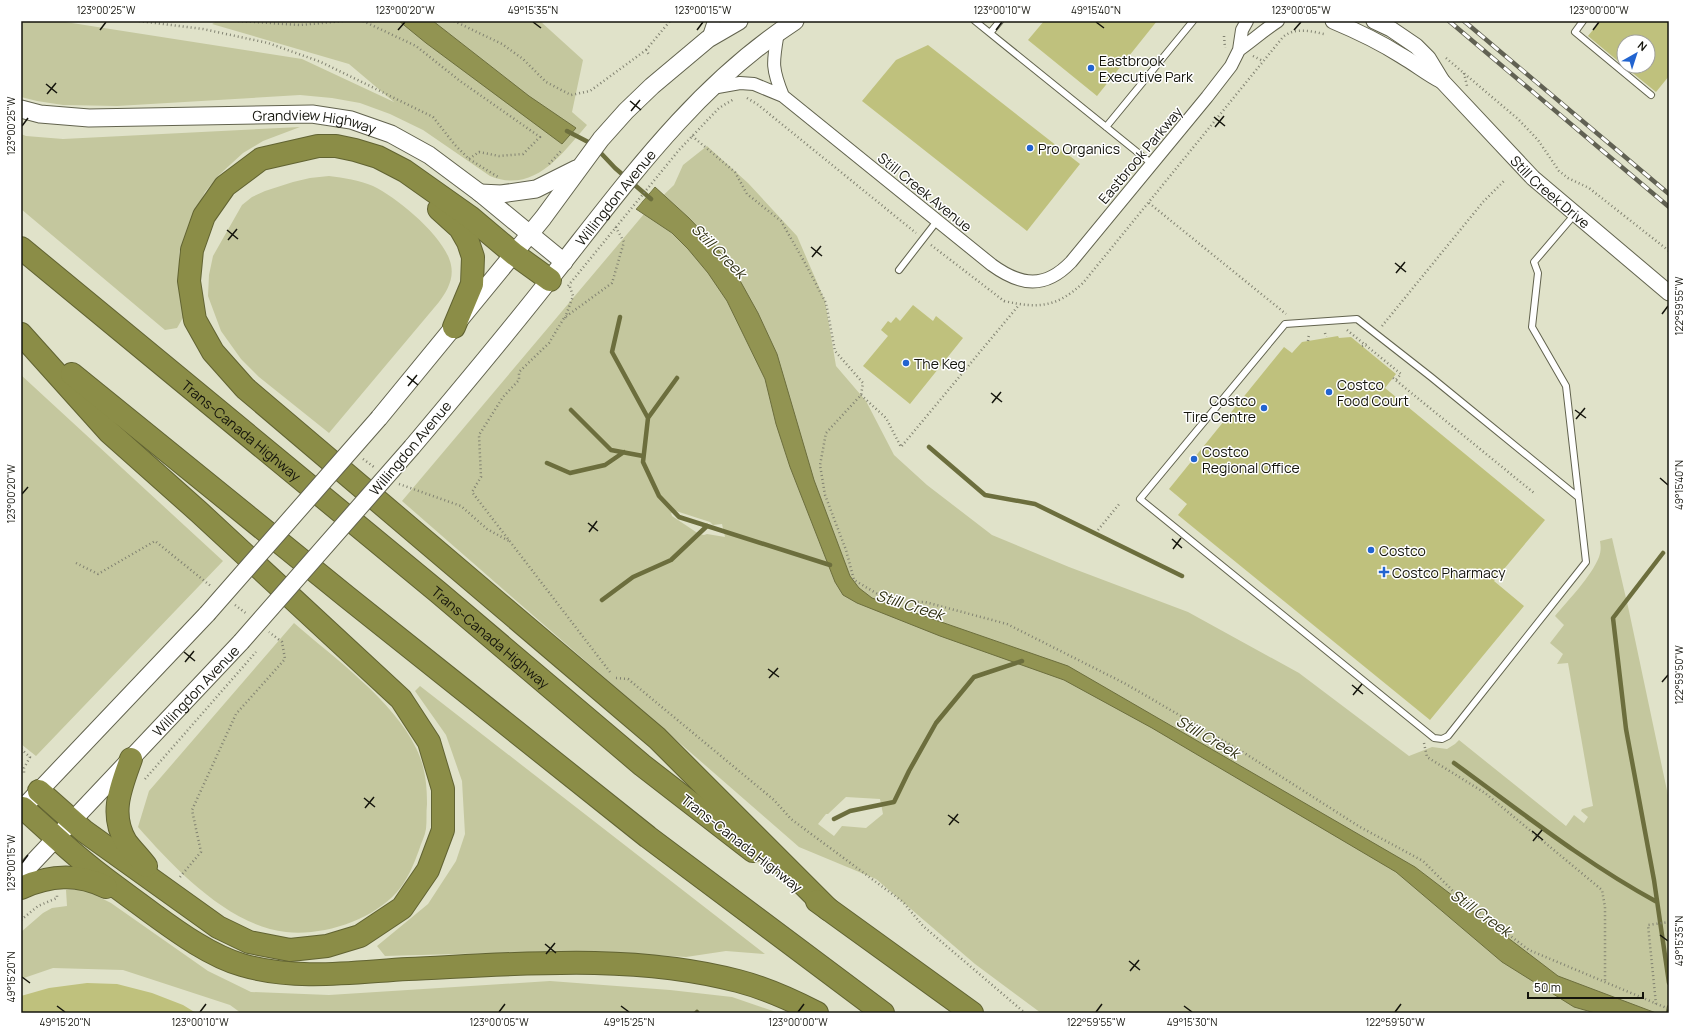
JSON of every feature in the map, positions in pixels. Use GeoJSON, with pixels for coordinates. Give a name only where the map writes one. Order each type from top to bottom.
{"type":"FeatureCollection","features":[{"type":"Feature","properties":{"kind":"highway"},"geometry":{"type":"LineString","coordinates":[[559,282],[514,254],[470,217],[405,171],[378,157],[336,146],[318,146],[261,159],[225,186],[204,216],[192,250],[189,281],[195,320],[213,352],[245,388],[656,738],[828,909]]}},
{"type":"Feature","properties":{"kind":"highway"},"geometry":{"type":"LineString","coordinates":[[405,171],[432,202],[460,228],[468,242],[473,257],[472,284],[454,327]]}},
{"type":"Feature","properties":{"kind":"highway","name":"Trans-Canada Highway"},"geometry":{"type":"LineString","coordinates":[[21,248],[432,587],[642,765],[828,909],[972,1013]]}},
{"type":"Feature","properties":{"kind":"highway"},"geometry":{"type":"LineString","coordinates":[[21,334],[109,432],[199,512],[402,699],[429,742],[443,789],[443,830],[428,870],[402,908],[360,936],[327,946],[290,950],[249,942],[218,927],[71,821],[39,791]]}},
{"type":"Feature","properties":{"kind":"highway"},"geometry":{"type":"LineString","coordinates":[[21,334],[648,837],[883,1013]]}},
{"type":"Feature","properties":{"kind":"highway"},"geometry":{"type":"LineString","coordinates":[[131,759],[119,792],[117,816],[120,830],[127,843],[168,891]]}},
{"type":"Feature","properties":{"kind":"highway"},"geometry":{"type":"LineString","coordinates":[[22,809],[93,870],[177,931],[204,948],[241,965],[283,973],[323,974],[517,964],[610,963],[693,971],[739,981],[785,997],[817,1013]]}},
{"type":"Feature","properties":{"kind":"highway"},"geometry":{"type":"LineString","coordinates":[[21,888],[43,880],[78,877],[104,886],[144,907]]}},
{"type":"Feature","properties":{"kind":"main road"},"geometry":{"type":"LineString","coordinates":[[22,809],[207,614],[379,418],[531,233],[601,139],[626,111],[652,86],[708,39],[739,21]]}},
{"type":"Feature","properties":{"kind":"main road","name":"Willingdon Avenue"},"geometry":{"type":"LineString","coordinates":[[21,874],[241,642],[559,282],[564,262],[679,120],[710,88],[778,32],[795,21]]}},
{"type":"Feature","properties":{"kind":"main road","name":"Grandview Highway"},"geometry":{"type":"LineString","coordinates":[[21,109],[40,114],[89,118],[312,114],[351,120],[391,134],[429,155],[531,233],[564,262]]}},
{"type":"Feature","properties":{"kind":"main road"},"geometry":{"type":"LineString","coordinates":[[480,193],[501,194],[536,189],[580,167]]}},
{"type":"Feature","properties":{"kind":"street"},"geometry":{"type":"LineString","coordinates":[[708,39],[714,21]]}},
{"type":"Feature","properties":{"kind":"street","name":"Eastbrook Parkway"},"geometry":{"type":"LineString","coordinates":[[1058,274],[1071,262],[1231,66],[1239,50],[1242,30],[1247,21]]}},
{"type":"Feature","properties":{"kind":"street","name":"Eastbrook Parkway"},"geometry":{"type":"LineString","coordinates":[[1239,50],[1262,31],[1278,21]]}},
{"type":"Feature","properties":{"kind":"street","name":"Still Creek Drive"},"geometry":{"type":"LineString","coordinates":[[1374,21],[1392,29],[1416,46],[1428,58],[1442,81],[1533,178],[1669,293]]}},
{"type":"Feature","properties":{"kind":"street","name":"Still Creek Drive"},"geometry":{"type":"LineString","coordinates":[[1331,28],[1365,35],[1403,57],[1429,75],[1442,81]]}},
{"type":"Feature","properties":{"kind":"street","name":"Still Creek Avenue"},"geometry":{"type":"LineString","coordinates":[[778,32],[773,60],[775,77],[783,96]]}},
{"type":"Feature","properties":{"kind":"street","name":"Still Creek Avenue"},"geometry":{"type":"LineString","coordinates":[[710,88],[740,83],[754,84],[783,96],[992,265],[1009,276],[1022,281],[1043,281],[1058,274]]}},
{"type":"Feature","properties":{"kind":"lane"},"geometry":{"type":"LineString","coordinates":[[975,21],[1152,164]]}},
{"type":"Feature","properties":{"kind":"lane"},"geometry":{"type":"LineString","coordinates":[[990,33],[1000,21]]}},
{"type":"Feature","properties":{"kind":"lane"},"geometry":{"type":"LineString","coordinates":[[1106,127],[1193,21]]}},
{"type":"Feature","properties":{"kind":"lane"},"geometry":{"type":"LineString","coordinates":[[1583,21],[1575,32],[1651,95]]}},
{"type":"Feature","properties":{"kind":"lane"},"geometry":{"type":"LineString","coordinates":[[1576,214],[1534,262],[1538,273],[1532,327],[1566,386],[1586,562],[1448,736],[1442,739],[1434,738],[1140,499],[1285,324],[1357,319],[1578,497]]}},
{"type":"Feature","properties":{"kind":"lane"},"geometry":{"type":"LineString","coordinates":[[899,270],[937,221]]}},
{"type":"Feature","properties":{"kind":"path"},"geometry":{"type":"LineString","coordinates":[[139,21],[203,30],[268,43],[321,62],[433,117],[455,145],[469,159],[496,177],[502,178]]}},
{"type":"Feature","properties":{"kind":"path"},"geometry":{"type":"LineString","coordinates":[[238,21],[300,25],[344,21]]}},
{"type":"Feature","properties":{"kind":"path"},"geometry":{"type":"LineString","coordinates":[[363,21],[416,46],[460,81],[540,137],[523,154],[499,156],[479,152],[469,159]]}},
{"type":"Feature","properties":{"kind":"path"},"geometry":{"type":"LineString","coordinates":[[454,21],[502,44],[523,59],[546,82],[571,95],[590,92],[646,50],[670,21]]}},
{"type":"Feature","properties":{"kind":"path"},"geometry":{"type":"LineString","coordinates":[[932,246],[1004,301],[1019,305],[1049,304],[1059,301],[1083,283],[1282,37],[1288,33],[1301,30],[1331,28]]}},
{"type":"Feature","properties":{"kind":"path"},"geometry":{"type":"LineString","coordinates":[[646,50],[650,56]]}},
{"type":"Feature","properties":{"kind":"path"},"geometry":{"type":"LineString","coordinates":[[1442,54],[1518,119],[1538,140],[1559,171],[1568,178],[1589,188],[1669,251]]}},
{"type":"Feature","properties":{"kind":"path"},"geometry":{"type":"LineString","coordinates":[[630,209],[692,136],[719,108],[730,100],[737,98]]}},
{"type":"Feature","properties":{"kind":"path"},"geometry":{"type":"LineString","coordinates":[[745,98],[757,104],[913,231]]}},
{"type":"Feature","properties":{"kind":"path"},"geometry":{"type":"LineString","coordinates":[[692,136],[734,172],[747,194],[781,221],[826,303],[835,351],[863,383],[861,395],[826,433],[820,465],[825,495],[846,550],[854,580],[891,602],[925,602],[1007,624],[1124,683],[1238,749],[1360,827],[1423,861],[1459,897],[1529,950],[1669,1009]]}},
{"type":"Feature","properties":{"kind":"path"},"geometry":{"type":"LineString","coordinates":[[544,167],[561,151]]}},
{"type":"Feature","properties":{"kind":"path"},"geometry":{"type":"LineString","coordinates":[[1382,326],[1484,202],[1504,181]]}},
{"type":"Feature","properties":{"kind":"path"},"geometry":{"type":"LineString","coordinates":[[1149,202],[1286,314]]}},
{"type":"Feature","properties":{"kind":"path"},"geometry":{"type":"LineString","coordinates":[[564,318],[612,283],[624,242],[615,226]]}},
{"type":"Feature","properties":{"kind":"path"},"geometry":{"type":"LineString","coordinates":[[559,282],[573,296],[564,318],[549,343],[519,372],[519,380],[503,397],[479,435],[481,477],[472,492],[615,678],[628,679],[774,800],[790,819],[903,902],[923,926],[1025,1013]]}},
{"type":"Feature","properties":{"kind":"path"},"geometry":{"type":"LineString","coordinates":[[861,395],[886,418],[901,447],[1019,305]]}},
{"type":"Feature","properties":{"kind":"path"},"geometry":{"type":"LineString","coordinates":[[1304,329],[1309,334],[1314,334]]}},
{"type":"Feature","properties":{"kind":"path"},"geometry":{"type":"LineString","coordinates":[[1340,331],[1347,330],[1401,374],[1395,379],[1534,493]]}},
{"type":"Feature","properties":{"kind":"path"},"geometry":{"type":"LineString","coordinates":[[1320,333],[1332,332]]}},
{"type":"Feature","properties":{"kind":"path"},"geometry":{"type":"LineString","coordinates":[[1325,333],[1326,337]]}},
{"type":"Feature","properties":{"kind":"path"},"geometry":{"type":"LineString","coordinates":[[1308,341],[1309,334]]}},
{"type":"Feature","properties":{"kind":"path"},"geometry":{"type":"LineString","coordinates":[[1362,346],[1369,343]]}},
{"type":"Feature","properties":{"kind":"path"},"geometry":{"type":"LineString","coordinates":[[358,455],[376,469]]}},
{"type":"Feature","properties":{"kind":"path"},"geometry":{"type":"LineString","coordinates":[[395,483],[461,506],[487,529],[511,542]]}},
{"type":"Feature","properties":{"kind":"path"},"geometry":{"type":"LineString","coordinates":[[1098,530],[1120,503]]}},
{"type":"Feature","properties":{"kind":"path"},"geometry":{"type":"LineString","coordinates":[[76,563],[98,574],[155,541],[215,589]]}},
{"type":"Feature","properties":{"kind":"path"},"geometry":{"type":"LineString","coordinates":[[233,603],[252,618]]}},
{"type":"Feature","properties":{"kind":"path"},"geometry":{"type":"LineString","coordinates":[[168,891],[201,852],[192,810],[236,714],[286,659],[282,642],[264,627]]}},
{"type":"Feature","properties":{"kind":"path"},"geometry":{"type":"LineString","coordinates":[[143,781],[256,652]]}},
{"type":"Feature","properties":{"kind":"path"},"geometry":{"type":"LineString","coordinates":[[1431,735],[1424,744],[1427,757],[1485,793],[1602,890],[1605,907],[1604,982]]}},
{"type":"Feature","properties":{"kind":"path"},"geometry":{"type":"LineString","coordinates":[[21,749],[30,756],[24,768],[24,773]]}},
{"type":"Feature","properties":{"kind":"path"},"geometry":{"type":"LineString","coordinates":[[21,920],[38,906],[57,898],[57,892]]}},
{"type":"Feature","properties":{"kind":"path"},"geometry":{"type":"LineString","coordinates":[[1656,1004],[1648,925],[1669,922]]}},
{"type":"Feature","properties":{"kind":"shaded area"},"geometry":{"type":"Polygon","coordinates":[[[21,21],[59,21],[302,59],[394,102],[349,64],[212,24],[217,21],[540,21],[583,60],[572,112],[587,125],[567,148],[545,168],[533,176],[520,180],[506,180],[490,176],[423,130],[390,114],[360,103],[332,98],[300,95],[117,106],[63,105],[37,101],[21,97],[21,21]]]}},
{"type":"Feature","properties":{"kind":"shaded area"},"geometry":{"type":"Polygon","coordinates":[[[300,127],[263,141],[243,153],[219,175],[205,192],[192,218],[179,252],[179,284],[184,316],[177,328],[165,330],[21,209],[21,134],[26,136],[63,139],[300,127]]]}},
{"type":"Feature","properties":{"kind":"shaded area"},"geometry":{"type":"Polygon","coordinates":[[[707,146],[748,183],[797,236],[825,301],[836,366],[866,401],[894,455],[927,485],[992,535],[1069,567],[1188,612],[1299,673],[1409,756],[1432,747],[1447,749],[1459,740],[1566,826],[1574,815],[1584,823],[1588,817],[1581,811],[1582,809],[1593,806],[1568,663],[1557,664],[1563,654],[1550,643],[1564,625],[1555,616],[1591,572],[1599,557],[1601,547],[1600,541],[1612,538],[1669,800],[1669,1013],[1656,1013],[1591,989],[1586,1013],[1041,1013],[975,964],[876,879],[799,847],[402,501],[644,214],[674,185],[683,165],[707,146]],[[676,511],[671,513],[672,516],[699,534],[725,537],[722,524],[713,525],[710,522],[676,511]],[[846,797],[828,814],[826,814],[818,824],[834,836],[842,826],[866,828],[883,814],[880,799],[846,797]]]}},
{"type":"Feature","properties":{"kind":"shaded area"},"geometry":{"type":"Polygon","coordinates":[[[329,176],[373,186],[407,209],[431,231],[440,243],[447,254],[451,265],[452,275],[445,294],[439,302],[329,433],[259,377],[241,359],[221,331],[208,296],[209,275],[213,256],[242,205],[252,197],[265,191],[310,178],[329,176]]]}},
{"type":"Feature","properties":{"kind":"shaded area"},"geometry":{"type":"Polygon","coordinates":[[[21,375],[223,561],[36,756],[21,744],[21,375]]]}},
{"type":"Feature","properties":{"kind":"shaded area"},"geometry":{"type":"Polygon","coordinates":[[[294,623],[344,665],[393,713],[406,731],[422,762],[427,797],[425,834],[410,872],[397,892],[374,911],[346,924],[331,929],[300,933],[286,932],[265,927],[244,919],[224,907],[204,893],[186,877],[168,860],[138,827],[149,791],[294,623]]]}},
{"type":"Feature","properties":{"kind":"shaded area"},"geometry":{"type":"Polygon","coordinates":[[[420,686],[765,954],[726,951],[686,957],[605,952],[533,952],[385,956],[377,946],[428,904],[456,861],[465,834],[462,781],[446,735],[415,691],[420,686]]]}},
{"type":"Feature","properties":{"kind":"shaded area"},"geometry":{"type":"Polygon","coordinates":[[[66,890],[85,890],[111,903],[208,971],[251,992],[329,995],[550,981],[670,990],[732,997],[779,1013],[241,1013],[230,1005],[123,970],[53,968],[21,979],[21,932],[43,913],[52,908],[67,906],[66,890]]]}},
{"type":"Feature","properties":{"kind":"water"},"geometry":{"type":"Polygon","coordinates":[[[399,21],[433,21],[529,96],[576,128],[562,144],[426,43],[399,21]]]}},
{"type":"Feature","properties":{"kind":"water"},"geometry":{"type":"Polygon","coordinates":[[[655,187],[689,218],[711,241],[733,268],[758,313],[777,354],[814,480],[850,576],[859,588],[872,598],[1068,666],[1415,867],[1558,976],[1656,1013],[1595,1013],[1574,1007],[1502,962],[1396,872],[1152,728],[1064,680],[940,636],[857,603],[843,595],[835,582],[790,467],[776,424],[765,379],[727,301],[708,273],[688,249],[672,233],[636,209],[655,187]]]}},
{"type":"Feature","properties":{"kind":"pier"},"geometry":{"type":"Polygon","coordinates":[[[653,185],[656,185],[635,210],[635,208],[653,185]]]}},
{"type":"Feature","properties":{"kind":"building","name":"Eastbrook Executive Park"},"geometry":{"type":"Polygon","coordinates":[[[1044,21],[1157,21],[1097,96],[1028,40],[1044,21]]]}},
{"type":"Feature","properties":{"kind":"building"},"geometry":{"type":"Polygon","coordinates":[[[1600,21],[1669,21],[1669,76],[1656,92],[1634,74],[1656,74],[1656,34],[1616,34],[1616,59],[1588,36],[1600,21]]]}},
{"type":"Feature","properties":{"kind":"building"},"geometry":{"type":"Polygon","coordinates":[[[928,45],[1080,164],[1027,231],[862,101],[896,60],[928,45]]]}},
{"type":"Feature","properties":{"kind":"building"},"geometry":{"type":"Polygon","coordinates":[[[913,305],[933,321],[936,316],[963,338],[910,404],[863,366],[888,336],[881,330],[888,321],[891,323],[896,317],[900,321],[913,305]]]}},
{"type":"Feature","properties":{"kind":"building","name":"Costco"},"geometry":{"type":"Polygon","coordinates":[[[1338,336],[1339,338],[1351,337],[1396,374],[1385,388],[1545,520],[1494,581],[1524,606],[1430,720],[1178,515],[1187,504],[1169,489],[1284,347],[1292,353],[1302,342],[1338,336]]]}},
{"type":"Feature","properties":{"kind":"building"},"geometry":{"type":"Polygon","coordinates":[[[87,983],[117,984],[152,993],[183,1005],[196,1013],[21,1013],[21,996],[49,988],[87,983]]]}},
{"type":"Feature","properties":{"kind":"waterway","name":"Still Creek"},"geometry":{"type":"LineString","coordinates":[[567,131],[592,144]]}},
{"type":"Feature","properties":{"kind":"waterway","name":"Still Creek"},"geometry":{"type":"LineString","coordinates":[[598,150],[615,168],[651,199]]}},
{"type":"Feature","properties":{"kind":"waterway"},"geometry":{"type":"LineString","coordinates":[[620,317],[612,352],[648,418],[643,462],[659,496],[679,517],[830,565]]}},
{"type":"Feature","properties":{"kind":"waterway"},"geometry":{"type":"LineString","coordinates":[[648,418],[677,378]]}},
{"type":"Feature","properties":{"kind":"waterway"},"geometry":{"type":"LineString","coordinates":[[571,410],[611,450],[643,456]]}},
{"type":"Feature","properties":{"kind":"waterway"},"geometry":{"type":"LineString","coordinates":[[929,447],[985,495],[1035,504],[1182,576]]}},
{"type":"Feature","properties":{"kind":"waterway"},"geometry":{"type":"LineString","coordinates":[[547,463],[570,473],[605,465],[624,452]]}},
{"type":"Feature","properties":{"kind":"waterway"},"geometry":{"type":"LineString","coordinates":[[602,600],[633,577],[671,560],[707,526]]}},
{"type":"Feature","properties":{"kind":"waterway"},"geometry":{"type":"LineString","coordinates":[[1663,553],[1613,618],[1626,729],[1654,880],[1669,983]]}},
{"type":"Feature","properties":{"kind":"waterway"},"geometry":{"type":"LineString","coordinates":[[834,819],[850,811],[894,802],[909,771],[936,723],[974,677],[1022,661]]}},
{"type":"Feature","properties":{"kind":"waterway"},"geometry":{"type":"LineString","coordinates":[[1454,763],[1579,854],[1604,871],[1657,902]]}},
{"type":"Feature","properties":{"kind":"waterway"},"geometry":{"type":"LineString","coordinates":[[1668,1013],[1669,1007]]}},
{"type":"Feature","properties":{"kind":"railway"},"geometry":{"type":"LineString","coordinates":[[1449,21],[1669,207]]}},
{"type":"Feature","properties":{"kind":"railway"},"geometry":{"type":"LineString","coordinates":[[1464,21],[1669,194]]}},
{"type":"Feature","properties":{"kind":"place","name":"Eastbrook Executive Park"},"geometry":{"type":"Point","coordinates":[1091,68]}},
{"type":"Feature","properties":{"kind":"place","name":"Pro Organics"},"geometry":{"type":"Point","coordinates":[1030,148]}},
{"type":"Feature","properties":{"kind":"place","name":"The Keg"},"geometry":{"type":"Point","coordinates":[906,363]}},
{"type":"Feature","properties":{"kind":"place","name":"Costco Food Court"},"geometry":{"type":"Point","coordinates":[1329,392]}},
{"type":"Feature","properties":{"kind":"place","name":"Costco Tire Centre"},"geometry":{"type":"Point","coordinates":[1264,408]}},
{"type":"Feature","properties":{"kind":"place","name":"Costco Regional Office"},"geometry":{"type":"Point","coordinates":[1194,459]}},
{"type":"Feature","properties":{"kind":"place","name":"Costco"},"geometry":{"type":"Point","coordinates":[1371,550]}},
{"type":"Feature","properties":{"kind":"place","name":"Costco Pharmacy"},"geometry":{"type":"Point","coordinates":[1384,572]}}]}
